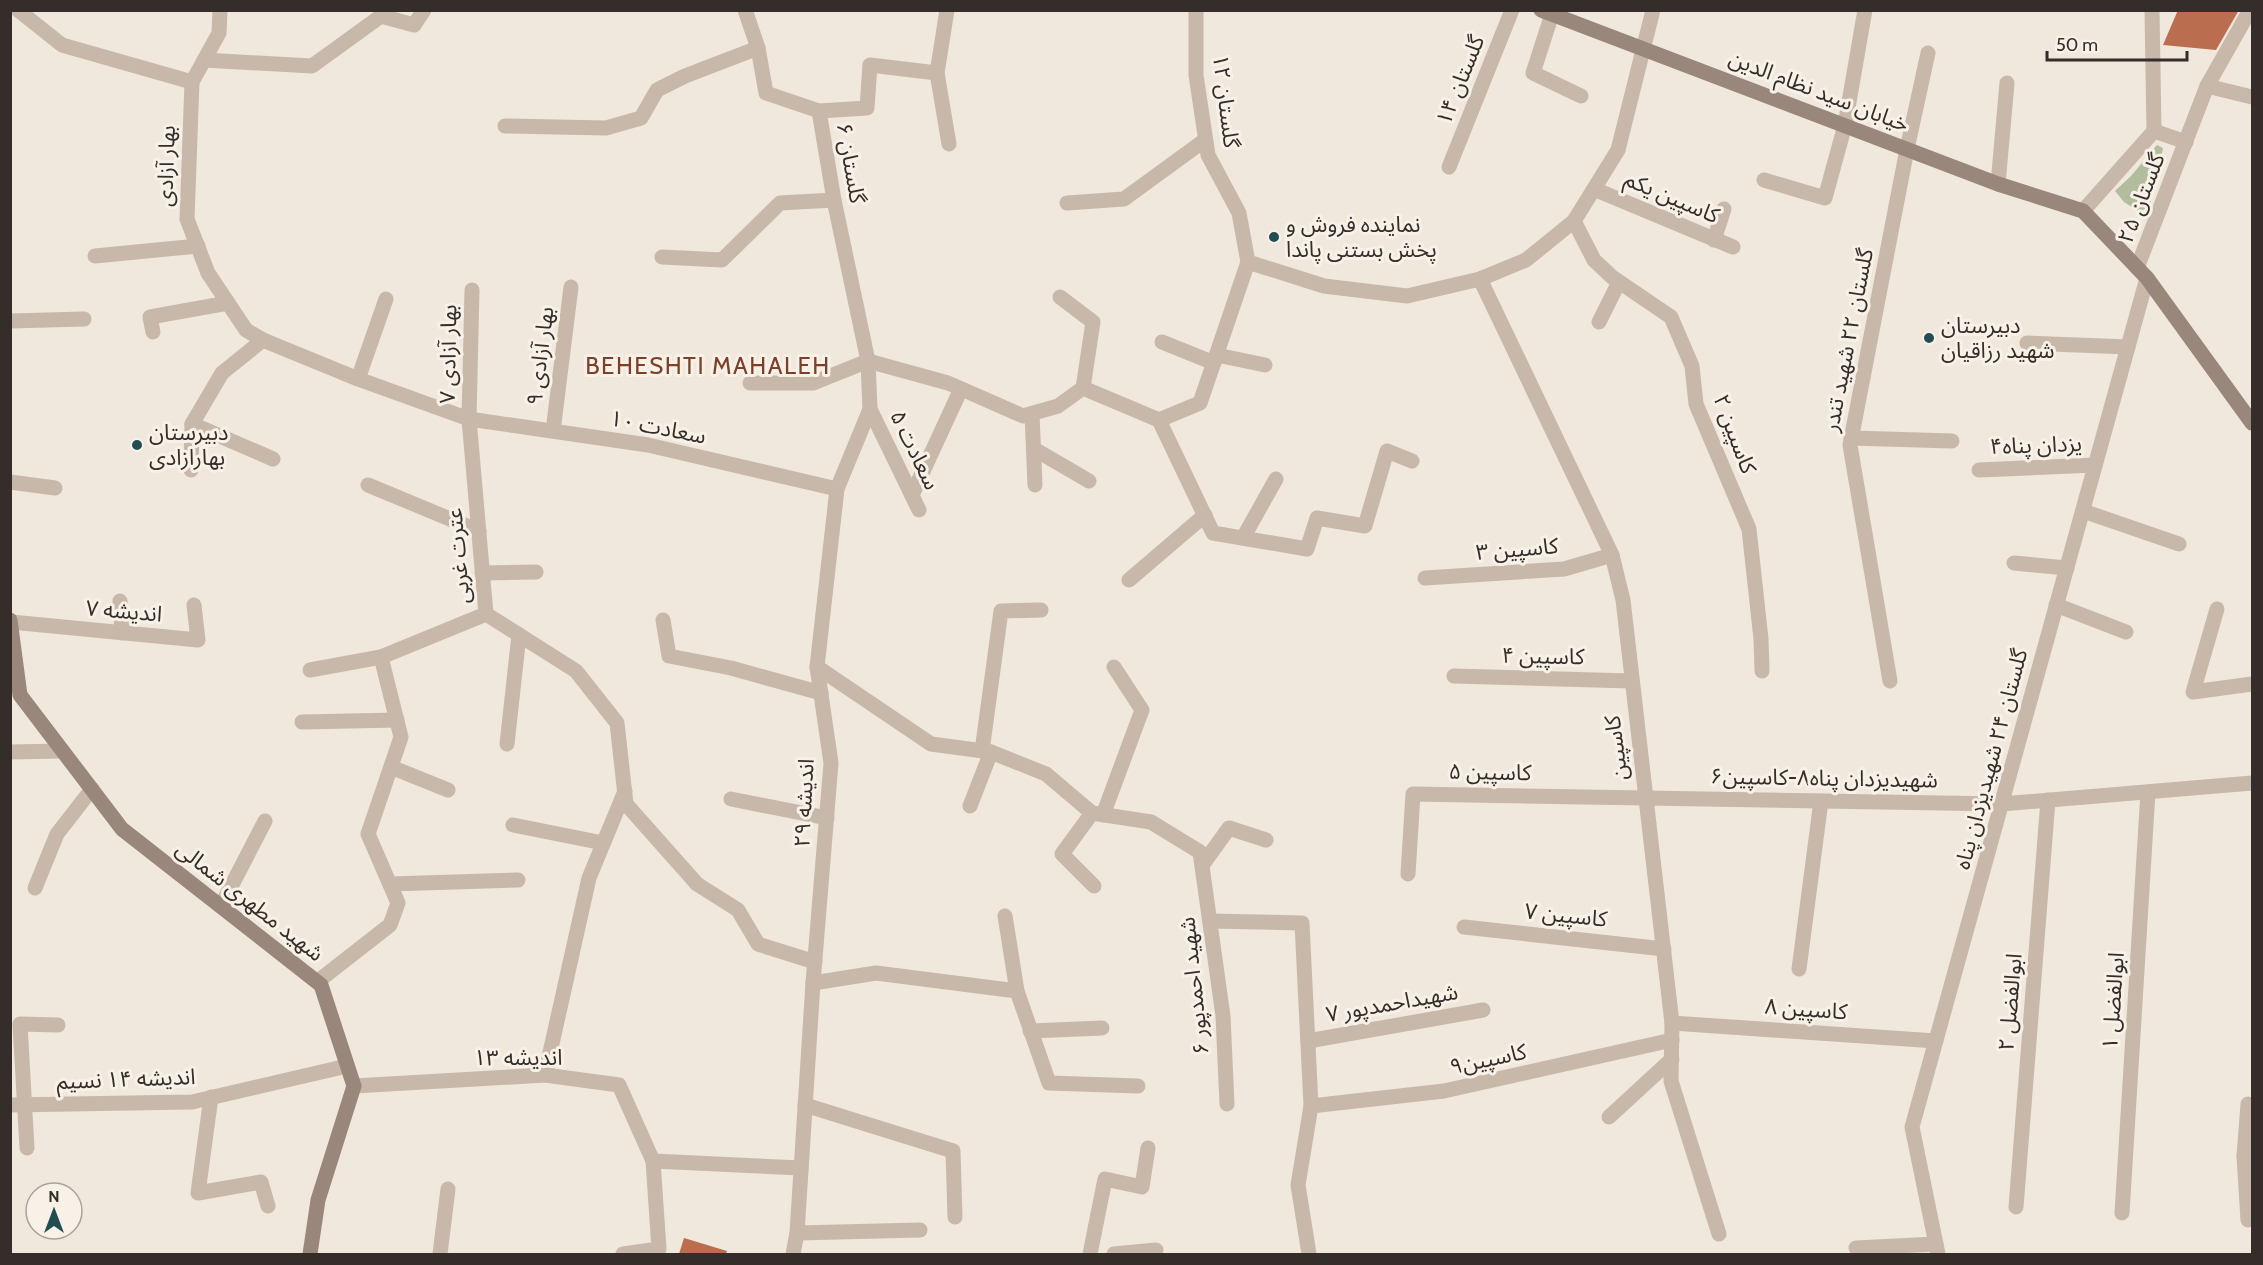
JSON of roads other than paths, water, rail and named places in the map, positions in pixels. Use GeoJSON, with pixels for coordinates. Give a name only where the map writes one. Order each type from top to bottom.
{"type":"FeatureCollection","features":[{"type":"Feature","properties":{"kind":"main road","name":"خیابان سید نظام الدین"},"geometry":{"type":"LineString","coordinates":[[1545,12],[1998,184],[2083,211]]}},
{"type":"Feature","properties":{"kind":"main road"},"geometry":{"type":"LineString","coordinates":[[2083,211],[2142,273],[2253,423]]}},
{"type":"Feature","properties":{"kind":"main road","name":"شهید مطهری شمالی"},"geometry":{"type":"LineString","coordinates":[[11,621],[20,695],[122,829],[321,985],[354,1086]]}},
{"type":"Feature","properties":{"kind":"main road"},"geometry":{"type":"LineString","coordinates":[[310,1254],[318,1200],[354,1086]]}},
{"type":"Feature","properties":{"kind":"street"},"geometry":{"type":"LineString","coordinates":[[18,10],[62,45],[192,82],[219,33],[220,10]]}},
{"type":"Feature","properties":{"kind":"street"},"geometry":{"type":"LineString","coordinates":[[204,60],[312,66],[381,16],[414,25],[424,10]]}},
{"type":"Feature","properties":{"kind":"street","name":"گلستان ۶"},"geometry":{"type":"LineString","coordinates":[[745,10],[758,48],[766,93],[819,111],[834,200],[868,361]]}},
{"type":"Feature","properties":{"kind":"street","name":"گلستان ۱۲"},"geometry":{"type":"LineString","coordinates":[[1196,10],[1196,75],[1208,155],[1239,213],[1248,262]]}},
{"type":"Feature","properties":{"kind":"street","name":"گلستان ۱۴"},"geometry":{"type":"LineString","coordinates":[[1449,167],[1512,10]]}},
{"type":"Feature","properties":{"kind":"street"},"geometry":{"type":"LineString","coordinates":[[1159,420],[1200,403],[1248,262],[1324,286],[1407,296],[1480,279],[1526,260],[1574,221],[1618,150],[1653,10]]}},
{"type":"Feature","properties":{"kind":"street"},"geometry":{"type":"LineString","coordinates":[[1764,180],[1825,198],[1845,125],[1865,10]]}},
{"type":"Feature","properties":{"kind":"street"},"geometry":{"type":"LineString","coordinates":[[2083,211],[2154,131],[2152,10]]}},
{"type":"Feature","properties":{"kind":"street"},"geometry":{"type":"LineString","coordinates":[[2186,142],[2207,86],[2250,10]]}},
{"type":"Feature","properties":{"kind":"street"},"geometry":{"type":"LineString","coordinates":[[1545,12],[1533,73],[1581,96]]}},
{"type":"Feature","properties":{"kind":"street"},"geometry":{"type":"LineString","coordinates":[[947,14],[937,73],[949,144]]}},
{"type":"Feature","properties":{"kind":"street"},"geometry":{"type":"LineString","coordinates":[[505,126],[606,129],[641,118],[657,90],[684,76],[758,48]]}},
{"type":"Feature","properties":{"kind":"street","name":"گلستان ۲۲ شهید تندر"},"geometry":{"type":"LineString","coordinates":[[1890,681],[1850,445],[1907,149],[1928,53]]}},
{"type":"Feature","properties":{"kind":"street"},"geometry":{"type":"LineString","coordinates":[[819,111],[867,108],[870,65],[937,73]]}},
{"type":"Feature","properties":{"kind":"street","name":"بهار آزادی"},"geometry":{"type":"LineString","coordinates":[[192,82],[187,219],[208,273],[246,330],[263,340],[358,378],[469,419]]}},
{"type":"Feature","properties":{"kind":"street"},"geometry":{"type":"LineString","coordinates":[[1998,184],[2007,83]]}},
{"type":"Feature","properties":{"kind":"street"},"geometry":{"type":"LineString","coordinates":[[2207,86],[2253,97]]}},
{"type":"Feature","properties":{"kind":"street","name":"گلستان ۲۵"},"geometry":{"type":"LineString","coordinates":[[2142,273],[2186,142],[2154,131]]}},
{"type":"Feature","properties":{"kind":"street"},"geometry":{"type":"LineString","coordinates":[[1067,203],[1124,199],[1205,140]]}},
{"type":"Feature","properties":{"kind":"street","name":"کاسپین یکم"},"geometry":{"type":"LineString","coordinates":[[1594,189],[1732,247]]}},
{"type":"Feature","properties":{"kind":"street"},"geometry":{"type":"LineString","coordinates":[[662,257],[722,260],[780,203],[834,200]]}},
{"type":"Feature","properties":{"kind":"street"},"geometry":{"type":"LineString","coordinates":[[1714,240],[1725,209]]}},
{"type":"Feature","properties":{"kind":"street","name":"کاسپین ۲"},"geometry":{"type":"LineString","coordinates":[[1574,221],[1593,260],[1619,282],[1671,317],[1692,366],[1696,404],[1749,529],[1761,639],[1762,671]]}},
{"type":"Feature","properties":{"kind":"street"},"geometry":{"type":"LineString","coordinates":[[95,256],[198,246]]}},
{"type":"Feature","properties":{"kind":"street","name":"گلستان ۲۴ شهیدیزدان پناه"},"geometry":{"type":"LineString","coordinates":[[1937,1249],[1912,1127],[2128,346],[2142,273]]}},
{"type":"Feature","properties":{"kind":"street","name":"کاسپین"},"geometry":{"type":"LineString","coordinates":[[1480,279],[1612,555],[1623,600],[1664,949],[1672,1023],[1671,1081],[1719,1234]]}},
{"type":"Feature","properties":{"kind":"street"},"geometry":{"type":"LineString","coordinates":[[1599,322],[1619,282]]}},
{"type":"Feature","properties":{"kind":"street","name":"بهار آزادی ۹"},"geometry":{"type":"LineString","coordinates":[[553,431],[571,287]]}},
{"type":"Feature","properties":{"kind":"street","name":"بهار آزادی ۷"},"geometry":{"type":"LineString","coordinates":[[469,419],[472,290]]}},
{"type":"Feature","properties":{"kind":"street"},"geometry":{"type":"LineString","coordinates":[[750,384],[813,382],[868,361],[948,383],[1023,416],[1032,414],[1058,406],[1083,388],[1093,322],[1060,297]]}},
{"type":"Feature","properties":{"kind":"street"},"geometry":{"type":"LineString","coordinates":[[358,378],[386,299]]}},
{"type":"Feature","properties":{"kind":"street"},"geometry":{"type":"LineString","coordinates":[[153,332],[150,317],[228,303]]}},
{"type":"Feature","properties":{"kind":"street"},"geometry":{"type":"LineString","coordinates":[[10,321],[84,320]]}},
{"type":"Feature","properties":{"kind":"street"},"geometry":{"type":"LineString","coordinates":[[191,470],[192,424],[222,373],[263,340]]}},
{"type":"Feature","properties":{"kind":"street"},"geometry":{"type":"LineString","coordinates":[[1162,342],[1216,359],[1265,365]]}},
{"type":"Feature","properties":{"kind":"street"},"geometry":{"type":"LineString","coordinates":[[2026,343],[2128,346]]}},
{"type":"Feature","properties":{"kind":"street","name":"اندیشه ۲۹"},"geometry":{"type":"LineString","coordinates":[[793,1254],[797,1233],[813,983],[831,763],[817,667],[837,489],[870,409],[868,361]]}},
{"type":"Feature","properties":{"kind":"street"},"geometry":{"type":"LineString","coordinates":[[1083,388],[1159,420],[1213,533],[1307,549],[1317,518],[1365,526],[1387,451],[1412,461]]}},
{"type":"Feature","properties":{"kind":"street"},"geometry":{"type":"LineString","coordinates":[[912,495],[961,389]]}},
{"type":"Feature","properties":{"kind":"street","name":"سعادت ۵"},"geometry":{"type":"LineString","coordinates":[[870,409],[919,510]]}},
{"type":"Feature","properties":{"kind":"street"},"geometry":{"type":"LineString","coordinates":[[1032,414],[1035,485]]}},
{"type":"Feature","properties":{"kind":"street","name":"سعادت ۱۰"},"geometry":{"type":"LineString","coordinates":[[469,419],[648,445],[837,489]]}},
{"type":"Feature","properties":{"kind":"street","name":"عترت غربی"},"geometry":{"type":"LineString","coordinates":[[469,419],[486,614],[576,671],[617,723],[626,798]]}},
{"type":"Feature","properties":{"kind":"street"},"geometry":{"type":"LineString","coordinates":[[192,424],[273,459]]}},
{"type":"Feature","properties":{"kind":"street"},"geometry":{"type":"LineString","coordinates":[[1851,438],[1952,441]]}},
{"type":"Feature","properties":{"kind":"street"},"geometry":{"type":"LineString","coordinates":[[1034,449],[1089,481]]}},
{"type":"Feature","properties":{"kind":"street","name":"یزدان پناه۴"},"geometry":{"type":"LineString","coordinates":[[1979,470],[2095,465]]}},
{"type":"Feature","properties":{"kind":"street"},"geometry":{"type":"LineString","coordinates":[[1242,538],[1276,478]]}},
{"type":"Feature","properties":{"kind":"street"},"geometry":{"type":"LineString","coordinates":[[10,482],[55,488]]}},
{"type":"Feature","properties":{"kind":"street"},"geometry":{"type":"LineString","coordinates":[[368,485],[478,531]]}},
{"type":"Feature","properties":{"kind":"street"},"geometry":{"type":"LineString","coordinates":[[2082,511],[2179,544]]}},
{"type":"Feature","properties":{"kind":"street"},"geometry":{"type":"LineString","coordinates":[[1129,580],[1205,516]]}},
{"type":"Feature","properties":{"kind":"street","name":"کاسپین ۳"},"geometry":{"type":"LineString","coordinates":[[1425,578],[1564,569],[1612,555]]}},
{"type":"Feature","properties":{"kind":"street"},"geometry":{"type":"LineString","coordinates":[[2014,563],[2067,568]]}},
{"type":"Feature","properties":{"kind":"street"},"geometry":{"type":"LineString","coordinates":[[482,573],[536,572]]}},
{"type":"Feature","properties":{"kind":"street"},"geometry":{"type":"LineString","coordinates":[[120,601],[123,633]]}},
{"type":"Feature","properties":{"kind":"street","name":"اندیشه ۷"},"geometry":{"type":"LineString","coordinates":[[11,621],[198,640],[194,605]]}},
{"type":"Feature","properties":{"kind":"street"},"geometry":{"type":"LineString","coordinates":[[2056,605],[2126,632]]}},
{"type":"Feature","properties":{"kind":"street"},"geometry":{"type":"LineString","coordinates":[[2217,609],[2193,692],[2253,684]]}},
{"type":"Feature","properties":{"kind":"street"},"geometry":{"type":"LineString","coordinates":[[970,806],[986,752],[1001,611],[1041,610]]}},
{"type":"Feature","properties":{"kind":"street"},"geometry":{"type":"LineString","coordinates":[[310,670],[381,657],[486,614]]}},
{"type":"Feature","properties":{"kind":"street"},"geometry":{"type":"LineString","coordinates":[[663,620],[669,656],[731,668],[821,693]]}},
{"type":"Feature","properties":{"kind":"street"},"geometry":{"type":"LineString","coordinates":[[507,744],[519,635]]}},
{"type":"Feature","properties":{"kind":"street"},"geometry":{"type":"LineString","coordinates":[[317,982],[390,926],[399,903],[368,834],[401,737],[381,657]]}},
{"type":"Feature","properties":{"kind":"street"},"geometry":{"type":"LineString","coordinates":[[817,667],[931,744],[986,752],[1046,774],[1097,814],[1151,822],[1200,852],[1203,864]]}},
{"type":"Feature","properties":{"kind":"street"},"geometry":{"type":"LineString","coordinates":[[1094,886],[1062,854],[1097,814],[1142,710],[1114,667]]}},
{"type":"Feature","properties":{"kind":"street","name":"کاسپین ۴"},"geometry":{"type":"LineString","coordinates":[[1454,676],[1631,681]]}},
{"type":"Feature","properties":{"kind":"street"},"geometry":{"type":"LineString","coordinates":[[302,722],[397,720]]}},
{"type":"Feature","properties":{"kind":"street"},"geometry":{"type":"LineString","coordinates":[[10,752],[62,751]]}},
{"type":"Feature","properties":{"kind":"street"},"geometry":{"type":"LineString","coordinates":[[391,767],[448,790]]}},
{"type":"Feature","properties":{"kind":"street","name":"شهیدیزدان پناه۸-کاسپین۶"},"geometry":{"type":"LineString","coordinates":[[1645,797],[2001,804],[2253,783]]}},
{"type":"Feature","properties":{"kind":"street"},"geometry":{"type":"LineString","coordinates":[[35,888],[57,834],[92,789]]}},
{"type":"Feature","properties":{"kind":"street","name":"ابوالفضل ۱"},"geometry":{"type":"LineString","coordinates":[[2122,1213],[2148,792]]}},
{"type":"Feature","properties":{"kind":"street","name":"کاسپین ۵"},"geometry":{"type":"LineString","coordinates":[[1408,874],[1413,794],[1645,797]]}},
{"type":"Feature","properties":{"kind":"street"},"geometry":{"type":"LineString","coordinates":[[544,1076],[589,878],[603,843],[626,798],[697,884],[738,910],[758,944],[815,962]]}},
{"type":"Feature","properties":{"kind":"street"},"geometry":{"type":"LineString","coordinates":[[731,799],[826,818]]}},
{"type":"Feature","properties":{"kind":"street","name":"ابوالفضل ۲"},"geometry":{"type":"LineString","coordinates":[[2016,1207],[2048,800]]}},
{"type":"Feature","properties":{"kind":"street"},"geometry":{"type":"LineString","coordinates":[[1799,969],[1821,801]]}},
{"type":"Feature","properties":{"kind":"street"},"geometry":{"type":"LineString","coordinates":[[221,906],[265,821]]}},
{"type":"Feature","properties":{"kind":"street"},"geometry":{"type":"LineString","coordinates":[[513,825],[603,843]]}},
{"type":"Feature","properties":{"kind":"street"},"geometry":{"type":"LineString","coordinates":[[1203,864],[1229,828],[1266,840]]}},
{"type":"Feature","properties":{"kind":"street","name":"شهید احمدپور ۶"},"geometry":{"type":"LineString","coordinates":[[1203,864],[1223,1016],[1227,1104]]}},
{"type":"Feature","properties":{"kind":"street"},"geometry":{"type":"LineString","coordinates":[[390,884],[518,880]]}},
{"type":"Feature","properties":{"kind":"street"},"geometry":{"type":"LineString","coordinates":[[1005,916],[1017,991],[1049,1083],[1138,1086]]}},
{"type":"Feature","properties":{"kind":"street"},"geometry":{"type":"LineString","coordinates":[[1210,921],[1302,923],[1311,1106],[1298,1185],[1309,1254]]}},
{"type":"Feature","properties":{"kind":"street","name":"کاسپین ۷"},"geometry":{"type":"LineString","coordinates":[[1464,927],[1664,949]]}},
{"type":"Feature","properties":{"kind":"street"},"geometry":{"type":"LineString","coordinates":[[813,983],[876,973],[1017,991]]}},
{"type":"Feature","properties":{"kind":"street","name":"شهیداحمدپور ۷"},"geometry":{"type":"LineString","coordinates":[[1308,1041],[1483,1010]]}},
{"type":"Feature","properties":{"kind":"street","name":"کاسپین ۸"},"geometry":{"type":"LineString","coordinates":[[1672,1023],[1936,1041]]}},
{"type":"Feature","properties":{"kind":"street"},"geometry":{"type":"LineString","coordinates":[[27,1148],[18,1104],[15,1024],[58,1024]]}},
{"type":"Feature","properties":{"kind":"street"},"geometry":{"type":"LineString","coordinates":[[1030,1031],[1102,1028]]}},
{"type":"Feature","properties":{"kind":"street","name":"کاسپین۹"},"geometry":{"type":"LineString","coordinates":[[1311,1106],[1444,1091],[1672,1040]]}},
{"type":"Feature","properties":{"kind":"street"},"geometry":{"type":"LineString","coordinates":[[1609,1117],[1672,1059]]}},
{"type":"Feature","properties":{"kind":"street","name":"اندیشه ۱۴ نسیم"},"geometry":{"type":"LineString","coordinates":[[18,1104],[192,1102],[347,1066]]}},
{"type":"Feature","properties":{"kind":"street","name":"اندیشه ۱۳"},"geometry":{"type":"LineString","coordinates":[[354,1086],[544,1076],[619,1085],[653,1161],[659,1249],[623,1254]]}},
{"type":"Feature","properties":{"kind":"street"},"geometry":{"type":"LineString","coordinates":[[211,1097],[198,1193],[261,1182],[268,1206]]}},
{"type":"Feature","properties":{"kind":"street"},"geometry":{"type":"LineString","coordinates":[[2248,1104],[2248,1220]]}},
{"type":"Feature","properties":{"kind":"street"},"geometry":{"type":"LineString","coordinates":[[805,1105],[953,1151],[955,1217]]}},
{"type":"Feature","properties":{"kind":"street"},"geometry":{"type":"LineString","coordinates":[[1090,1254],[1105,1179],[1142,1187],[1148,1148]]}},
{"type":"Feature","properties":{"kind":"street"},"geometry":{"type":"LineString","coordinates":[[653,1161],[801,1168]]}},
{"type":"Feature","properties":{"kind":"street"},"geometry":{"type":"LineString","coordinates":[[440,1254],[448,1190]]}},
{"type":"Feature","properties":{"kind":"street"},"geometry":{"type":"LineString","coordinates":[[797,1233],[920,1230]]}},
{"type":"Feature","properties":{"kind":"street"},"geometry":{"type":"LineString","coordinates":[[1856,1248],[1937,1249]]}},
{"type":"Feature","properties":{"kind":"street"},"geometry":{"type":"LineString","coordinates":[[1114,1254],[1156,1250]]}},
{"type":"Feature","properties":{"kind":"place","name":"نماینده فروش و پخش بستنی پاندا"},"geometry":{"type":"Point","coordinates":[1274,237]}},
{"type":"Feature","properties":{"kind":"place","name":"دبیرستان شهید رزاقیان"},"geometry":{"type":"Point","coordinates":[1929,338]}},
{"type":"Feature","properties":{"kind":"place","name":"دبیرستان بهارازادی"},"geometry":{"type":"Point","coordinates":[137,445]}},
{"type":"Feature","properties":{"kind":"district","name":"BEHESHTI MAHALEH"},"geometry":{"type":"Point","coordinates":[708,365]}}]}
